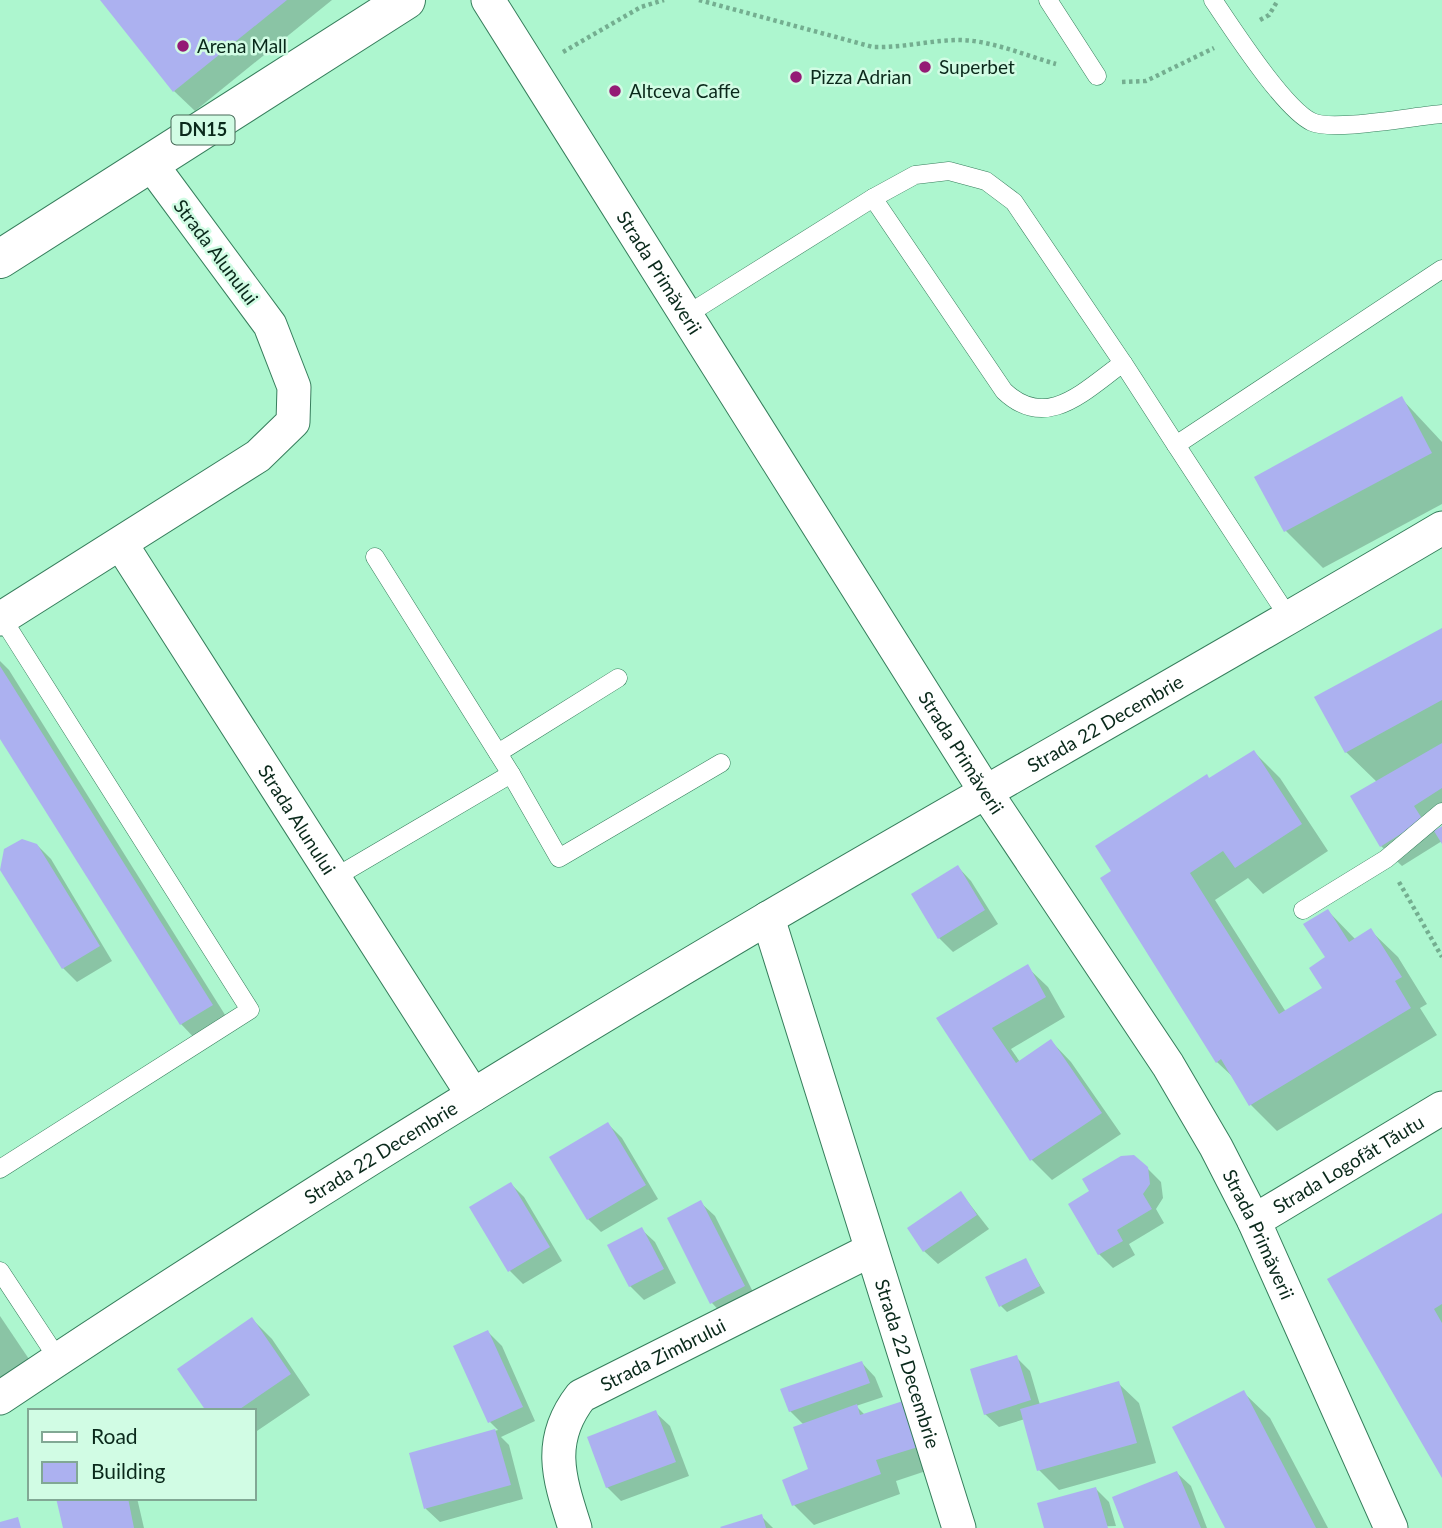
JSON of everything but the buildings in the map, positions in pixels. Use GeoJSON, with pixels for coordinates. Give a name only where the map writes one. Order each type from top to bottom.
{"type":"FeatureCollection","features":[{"type":"Feature","properties":{"kind":"main road","name":"DN15"},"geometry":{"type":"LineString","coordinates":[[0,259],[406,0]]}},
{"type":"Feature","properties":{"kind":"street","name":"Strada Primăverii"},"geometry":{"type":"LineString","coordinates":[[488,0],[688,314],[987,794],[1168,1065],[1216,1147],[1254,1221],[1391,1528]]}},
{"type":"Feature","properties":{"kind":"street","name":"Strada Alunului"},"geometry":{"type":"LineString","coordinates":[[1,619],[258,456],[293,422],[294,387],[270,325],[150,164]]}},
{"type":"Feature","properties":{"kind":"street","name":"Strada 22 Decembrie"},"geometry":{"type":"LineString","coordinates":[[0,1398],[322,1188],[473,1095],[768,918],[987,794],[1442,528]]}},
{"type":"Feature","properties":{"kind":"street","name":"Strada Alunului"},"geometry":{"type":"LineString","coordinates":[[121,544],[473,1095]]}},
{"type":"Feature","properties":{"kind":"street","name":"Strada 22 Decembrie"},"geometry":{"type":"LineString","coordinates":[[768,918],[959,1528]]}},
{"type":"Feature","properties":{"kind":"street","name":"Strada Logofăt Tăutu"},"geometry":{"type":"LineString","coordinates":[[1254,1221],[1442,1108]]}},
{"type":"Feature","properties":{"kind":"street","name":"Strada Zimbrului"},"geometry":{"type":"LineString","coordinates":[[575,1528],[563,1489],[558,1455],[560,1432],[568,1413],[581,1396],[871,1250]]}},
{"type":"Feature","properties":{"kind":"lane"},"geometry":{"type":"LineString","coordinates":[[1048,0],[1097,76]]}},
{"type":"Feature","properties":{"kind":"lane"},"geometry":{"type":"LineString","coordinates":[[1213,0],[1258,66],[1312,122],[1333,125],[1442,114]]}},
{"type":"Feature","properties":{"kind":"lane"},"geometry":{"type":"LineString","coordinates":[[688,314],[873,198],[915,175],[949,171],[986,181],[1013,202],[1124,363],[1289,618]]}},
{"type":"Feature","properties":{"kind":"lane"},"geometry":{"type":"LineString","coordinates":[[873,198],[1003,391],[1018,405],[1035,410],[1070,400],[1124,363]]}},
{"type":"Feature","properties":{"kind":"lane"},"geometry":{"type":"LineString","coordinates":[[1176,445],[1442,269]]}},
{"type":"Feature","properties":{"kind":"lane"},"geometry":{"type":"LineString","coordinates":[[375,557],[511,774],[559,858],[721,763]]}},
{"type":"Feature","properties":{"kind":"lane"},"geometry":{"type":"LineString","coordinates":[[0,1169],[250,1010],[1,619]]}},
{"type":"Feature","properties":{"kind":"lane"},"geometry":{"type":"LineString","coordinates":[[498,753],[618,678]]}},
{"type":"Feature","properties":{"kind":"lane"},"geometry":{"type":"LineString","coordinates":[[334,878],[511,774]]}},
{"type":"Feature","properties":{"kind":"lane"},"geometry":{"type":"LineString","coordinates":[[1303,910],[1386,859],[1442,812]]}},
{"type":"Feature","properties":{"kind":"lane"},"geometry":{"type":"LineString","coordinates":[[0,1271],[58,1359]]}},
{"type":"Feature","properties":{"kind":"path"},"geometry":{"type":"LineString","coordinates":[[532,70],[641,7],[664,0]]}},
{"type":"Feature","properties":{"kind":"path"},"geometry":{"type":"LineString","coordinates":[[699,0],[873,47],[902,48],[956,40],[978,42],[1118,82],[1146,81],[1238,36],[1269,15],[1278,0]]}},
{"type":"Feature","properties":{"kind":"path"},"geometry":{"type":"LineString","coordinates":[[1386,859],[1442,957]]}},
{"type":"Feature","properties":{"kind":"place","name":"Arena Mall"},"geometry":{"type":"Point","coordinates":[183,46]}},
{"type":"Feature","properties":{"kind":"place","name":"Superbet"},"geometry":{"type":"Point","coordinates":[925,67]}},
{"type":"Feature","properties":{"kind":"place","name":"Pizza Adrian"},"geometry":{"type":"Point","coordinates":[796,77]}},
{"type":"Feature","properties":{"kind":"place","name":"Altceva Caffe"},"geometry":{"type":"Point","coordinates":[615,91]}}]}
